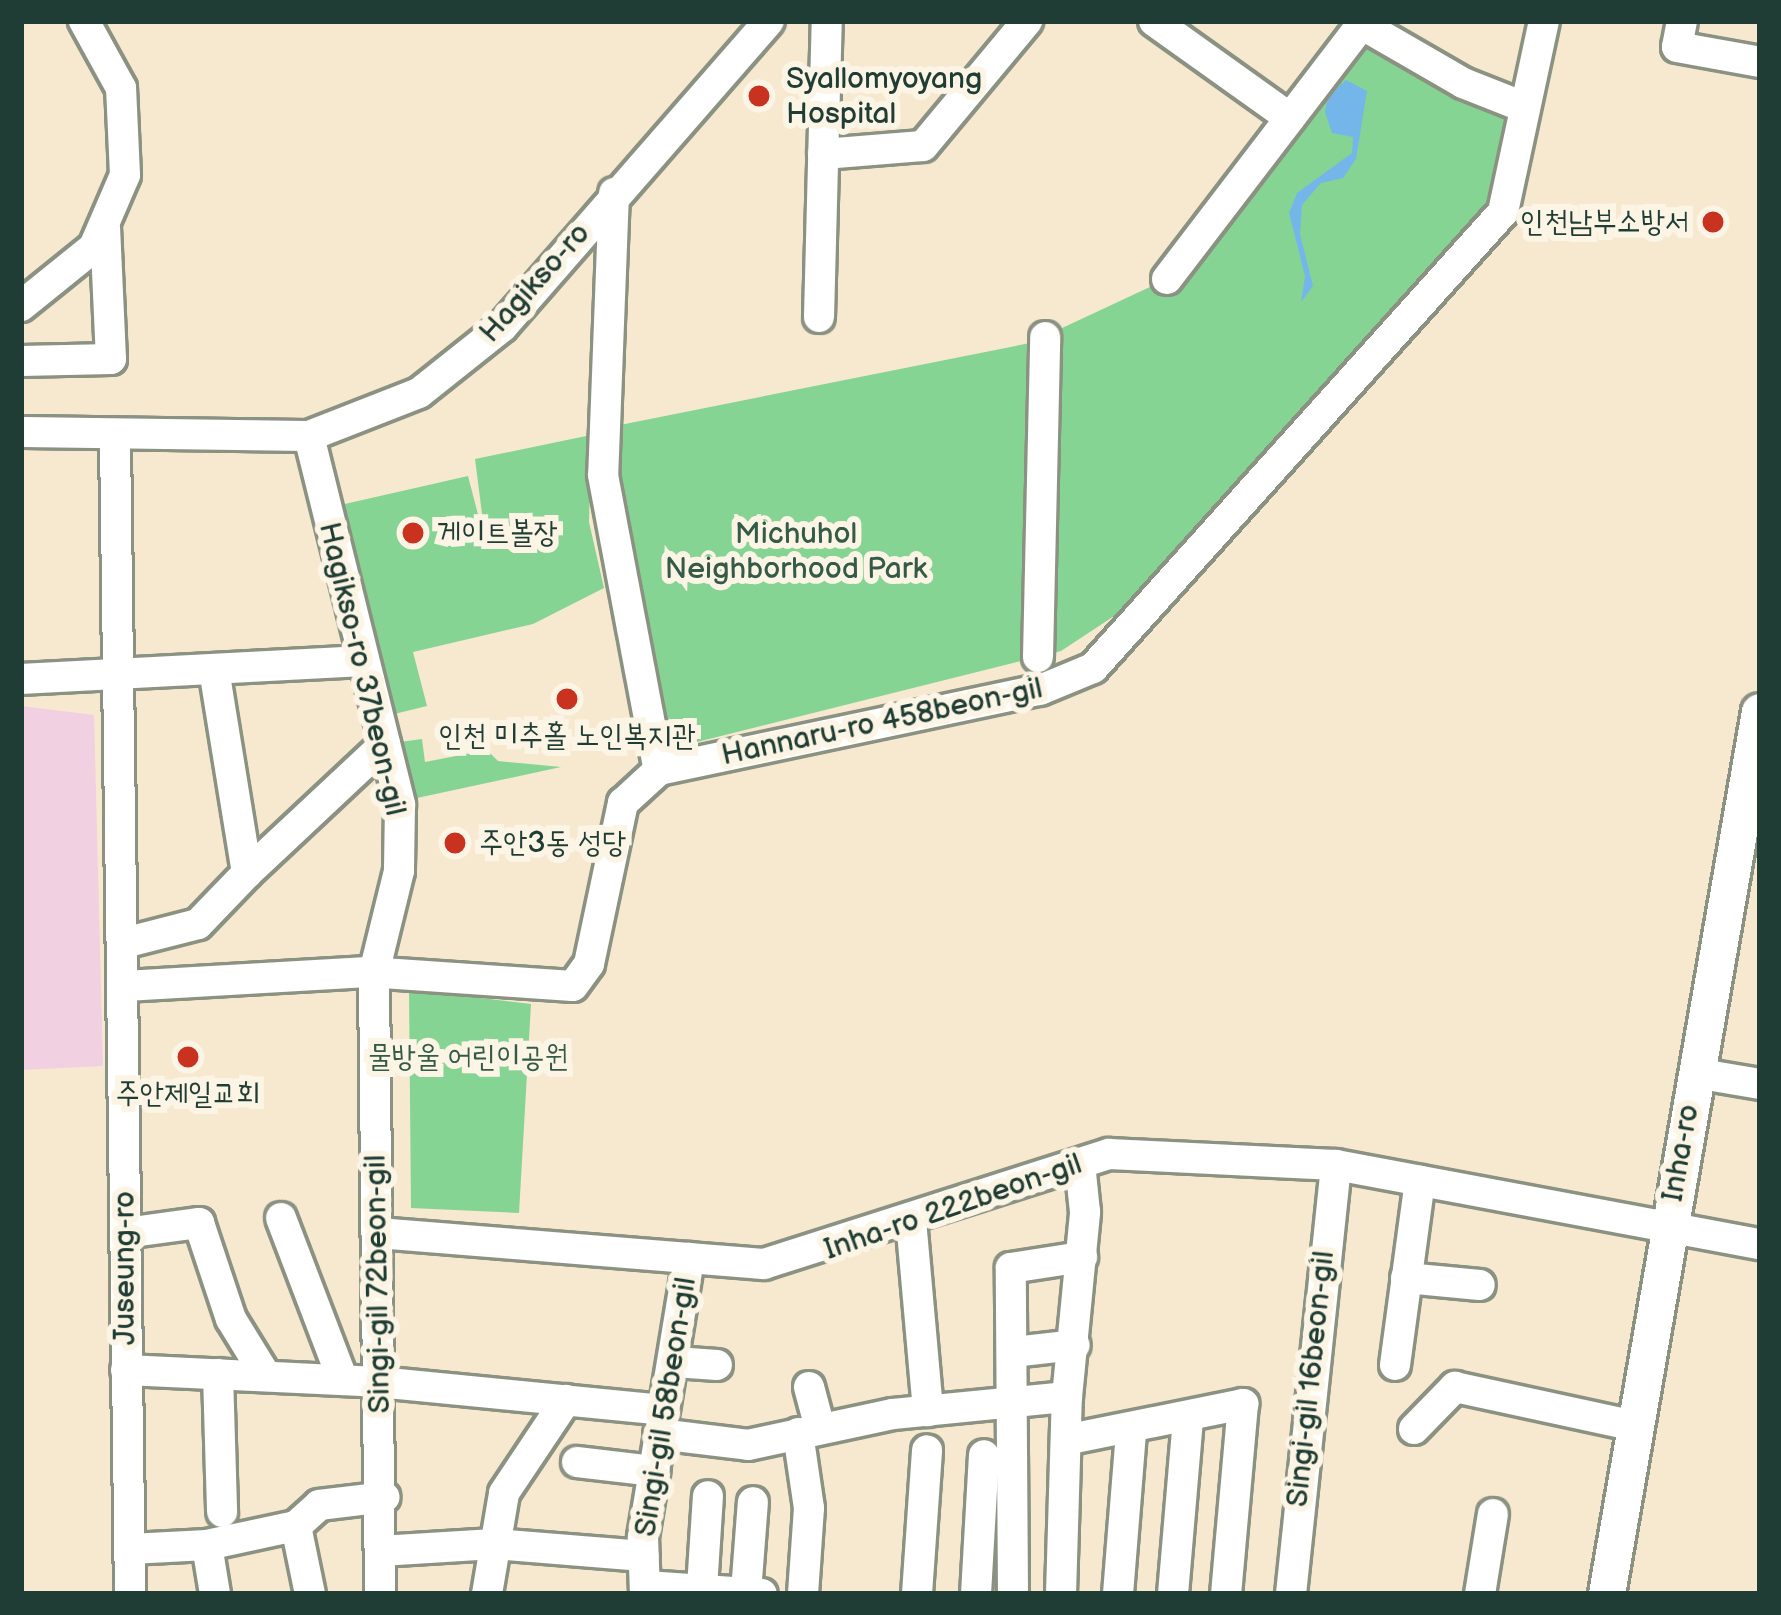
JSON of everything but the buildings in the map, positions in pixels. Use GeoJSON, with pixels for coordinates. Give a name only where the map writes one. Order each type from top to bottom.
{"type":"FeatureCollection","features":[{"type":"Feature","properties":{"kind":"main road","name":"Inha-ro"},"geometry":{"type":"LineString","coordinates":[[1607,1594],[1695,1073],[1748,844],[1760,712]]}},
{"type":"Feature","properties":{"kind":"street"},"geometry":{"type":"LineString","coordinates":[[21,306],[71,274],[105,229],[125,176],[129,131],[104,34],[84,21]]}},
{"type":"Feature","properties":{"kind":"street","name":"Hagikso-ro"},"geometry":{"type":"LineString","coordinates":[[21,432],[115,437],[309,436],[419,393],[502,327],[614,193],[769,21]]}},
{"type":"Feature","properties":{"kind":"street"},"geometry":{"type":"LineString","coordinates":[[818,317],[826,21]]}},
{"type":"Feature","properties":{"kind":"street"},"geometry":{"type":"LineString","coordinates":[[823,154],[923,146],[1028,21]]}},
{"type":"Feature","properties":{"kind":"street"},"geometry":{"type":"LineString","coordinates":[[1154,21],[1290,118]]}},
{"type":"Feature","properties":{"kind":"street","name":"Hannaru-ro 458beon-gil"},"geometry":{"type":"LineString","coordinates":[[659,770],[1040,690],[1093,668],[1503,212],[1544,21]]}},
{"type":"Feature","properties":{"kind":"street"},"geometry":{"type":"LineString","coordinates":[[1167,279],[1363,22],[1435,66],[1524,107]]}},
{"type":"Feature","properties":{"kind":"street"},"geometry":{"type":"LineString","coordinates":[[1679,34],[1760,62]]}},
{"type":"Feature","properties":{"kind":"street"},"geometry":{"type":"LineString","coordinates":[[125,986],[374,973],[573,986],[589,964],[623,803],[659,770],[603,475],[614,193]]}},
{"type":"Feature","properties":{"kind":"street"},"geometry":{"type":"LineString","coordinates":[[21,361],[111,359],[105,229]]}},
{"type":"Feature","properties":{"kind":"street"},"geometry":{"type":"LineString","coordinates":[[1038,657],[1045,337]]}},
{"type":"Feature","properties":{"kind":"street","name":"Hagikso-ro 37beon-gil"},"geometry":{"type":"LineString","coordinates":[[309,436],[400,805],[399,871],[374,973]]}},
{"type":"Feature","properties":{"kind":"street","name":"Juseung-ro"},"geometry":{"type":"LineString","coordinates":[[115,437],[130,1594]]}},
{"type":"Feature","properties":{"kind":"street"},"geometry":{"type":"LineString","coordinates":[[21,679],[363,661]]}},
{"type":"Feature","properties":{"kind":"street"},"geometry":{"type":"LineString","coordinates":[[214,670],[247,873]]}},
{"type":"Feature","properties":{"kind":"street"},"geometry":{"type":"LineString","coordinates":[[124,943],[198,924],[385,744]]}},
{"type":"Feature","properties":{"kind":"street","name":"Singi-gil 72beon-gil"},"geometry":{"type":"LineString","coordinates":[[374,973],[378,1382],[386,1497],[380,1594]]}},
{"type":"Feature","properties":{"kind":"street"},"geometry":{"type":"LineString","coordinates":[[1695,1073],[1760,1084]]}},
{"type":"Feature","properties":{"kind":"street","name":"Inha-ro 222beon-gil"},"geometry":{"type":"LineString","coordinates":[[377,1233],[764,1264],[1109,1154],[1336,1165],[1667,1231],[1760,1244]]}},
{"type":"Feature","properties":{"kind":"street"},"geometry":{"type":"LineString","coordinates":[[1061,1594],[1070,1439],[1067,1397],[1082,1257],[1080,1164]]}},
{"type":"Feature","properties":{"kind":"street","name":"Singi-gil 16beon-gil"},"geometry":{"type":"LineString","coordinates":[[1291,1594],[1336,1165]]}},
{"type":"Feature","properties":{"kind":"street"},"geometry":{"type":"LineString","coordinates":[[1394,1365],[1420,1181]]}},
{"type":"Feature","properties":{"kind":"street"},"geometry":{"type":"LineString","coordinates":[[281,1217],[343,1379]]}},
{"type":"Feature","properties":{"kind":"street"},"geometry":{"type":"LineString","coordinates":[[911,1220],[928,1367],[928,1411]]}},
{"type":"Feature","properties":{"kind":"street"},"geometry":{"type":"LineString","coordinates":[[125,1232],[199,1223],[231,1319],[266,1376]]}},
{"type":"Feature","properties":{"kind":"street"},"geometry":{"type":"LineString","coordinates":[[1013,1594],[1018,1486],[1011,1403],[1011,1268],[1082,1257]]}},
{"type":"Feature","properties":{"kind":"street","name":"Singi-gil 58beon-gil"},"geometry":{"type":"LineString","coordinates":[[380,1551],[494,1544],[645,1579],[654,1471],[689,1258]]}},
{"type":"Feature","properties":{"kind":"street"},"geometry":{"type":"LineString","coordinates":[[1406,1278],[1480,1285]]}},
{"type":"Feature","properties":{"kind":"street"},"geometry":{"type":"LineString","coordinates":[[1014,1352],[1075,1345]]}},
{"type":"Feature","properties":{"kind":"street"},"geometry":{"type":"LineString","coordinates":[[675,1362],[717,1365]]}},
{"type":"Feature","properties":{"kind":"street"},"geometry":{"type":"LineString","coordinates":[[126,1370],[343,1379],[566,1400],[748,1445],[928,1411],[1067,1397]]}},
{"type":"Feature","properties":{"kind":"street"},"geometry":{"type":"LineString","coordinates":[[218,1374],[222,1512]]}},
{"type":"Feature","properties":{"kind":"street"},"geometry":{"type":"LineString","coordinates":[[803,1594],[808,1387]]}},
{"type":"Feature","properties":{"kind":"street"},"geometry":{"type":"LineString","coordinates":[[1414,1429],[1455,1387],[1635,1426]]}},
{"type":"Feature","properties":{"kind":"street"},"geometry":{"type":"LineString","coordinates":[[487,1594],[504,1493],[566,1400]]}},
{"type":"Feature","properties":{"kind":"street"},"geometry":{"type":"LineString","coordinates":[[1070,1439],[1131,1432],[1243,1404],[1226,1594]]}},
{"type":"Feature","properties":{"kind":"street"},"geometry":{"type":"LineString","coordinates":[[1173,1594],[1188,1418]]}},
{"type":"Feature","properties":{"kind":"street"},"geometry":{"type":"LineString","coordinates":[[1118,1594],[1131,1432]]}},
{"type":"Feature","properties":{"kind":"street"},"geometry":{"type":"LineString","coordinates":[[917,1594],[927,1450]]}},
{"type":"Feature","properties":{"kind":"street"},"geometry":{"type":"LineString","coordinates":[[976,1594],[984,1455]]}},
{"type":"Feature","properties":{"kind":"street"},"geometry":{"type":"LineString","coordinates":[[578,1462],[654,1471]]}},
{"type":"Feature","properties":{"kind":"street"},"geometry":{"type":"LineString","coordinates":[[702,1588],[708,1496]]}},
{"type":"Feature","properties":{"kind":"street"},"geometry":{"type":"LineString","coordinates":[[130,1549],[207,1545],[296,1526],[319,1504],[386,1497]]}},
{"type":"Feature","properties":{"kind":"street"},"geometry":{"type":"LineString","coordinates":[[645,1579],[754,1593],[754,1502]]}},
{"type":"Feature","properties":{"kind":"street"},"geometry":{"type":"LineString","coordinates":[[1480,1594],[1493,1514]]}},
{"type":"Feature","properties":{"kind":"street"},"geometry":{"type":"LineString","coordinates":[[296,1526],[310,1594]]}},
{"type":"Feature","properties":{"kind":"street"},"geometry":{"type":"LineString","coordinates":[[207,1545],[215,1594]]}},
{"type":"Feature","properties":{"kind":"shaded area"},"geometry":{"type":"Polygon","coordinates":[[[21,706],[94,715],[103,1066],[21,1070],[21,706]]]}},
{"type":"Feature","properties":{"kind":"green space","name":"Michuhol Neighborhood Park"},"geometry":{"type":"Polygon","coordinates":[[[1361,24],[1506,118],[1489,217],[1146,595],[1061,651],[673,748],[649,700],[622,573],[615,426],[1030,343],[1167,279],[1361,24]]]}},
{"type":"Feature","properties":{"kind":"green space"},"geometry":{"type":"Polygon","coordinates":[[[591,435],[589,522],[604,588],[533,624],[413,652],[427,706],[378,718],[336,506],[468,476],[486,545],[475,459],[591,435]]]}},
{"type":"Feature","properties":{"kind":"green space"},"geometry":{"type":"Polygon","coordinates":[[[422,739],[425,762],[487,750],[498,761],[561,767],[403,801],[385,744],[422,739]]]}},
{"type":"Feature","properties":{"kind":"green space","name":"물방울 어린이공원"},"geometry":{"type":"Polygon","coordinates":[[[409,989],[531,1004],[519,1213],[411,1208],[409,989]]]}},
{"type":"Feature","properties":{"kind":"water"},"geometry":{"type":"Polygon","coordinates":[[[1346,80],[1367,91],[1356,159],[1343,178],[1321,183],[1302,205],[1300,234],[1313,286],[1301,302],[1305,276],[1289,213],[1297,193],[1352,153],[1353,137],[1332,133],[1325,112],[1328,96],[1346,80]]]}},
{"type":"Feature","properties":{"kind":"place","name":"Syallomyoyang Hospital"},"geometry":{"type":"Point","coordinates":[759,96]}},
{"type":"Feature","properties":{"kind":"place","name":"인천남부소방서"},"geometry":{"type":"Point","coordinates":[1713,222]}},
{"type":"Feature","properties":{"kind":"place","name":"게이트볼장"},"geometry":{"type":"Point","coordinates":[413,533]}},
{"type":"Feature","properties":{"kind":"place","name":"인천 미추홀 노인복지관"},"geometry":{"type":"Point","coordinates":[567,699]}},
{"type":"Feature","properties":{"kind":"place","name":"주안3동 성당"},"geometry":{"type":"Point","coordinates":[455,843]}},
{"type":"Feature","properties":{"kind":"place","name":"주안제일교회"},"geometry":{"type":"Point","coordinates":[188,1057]}}]}
